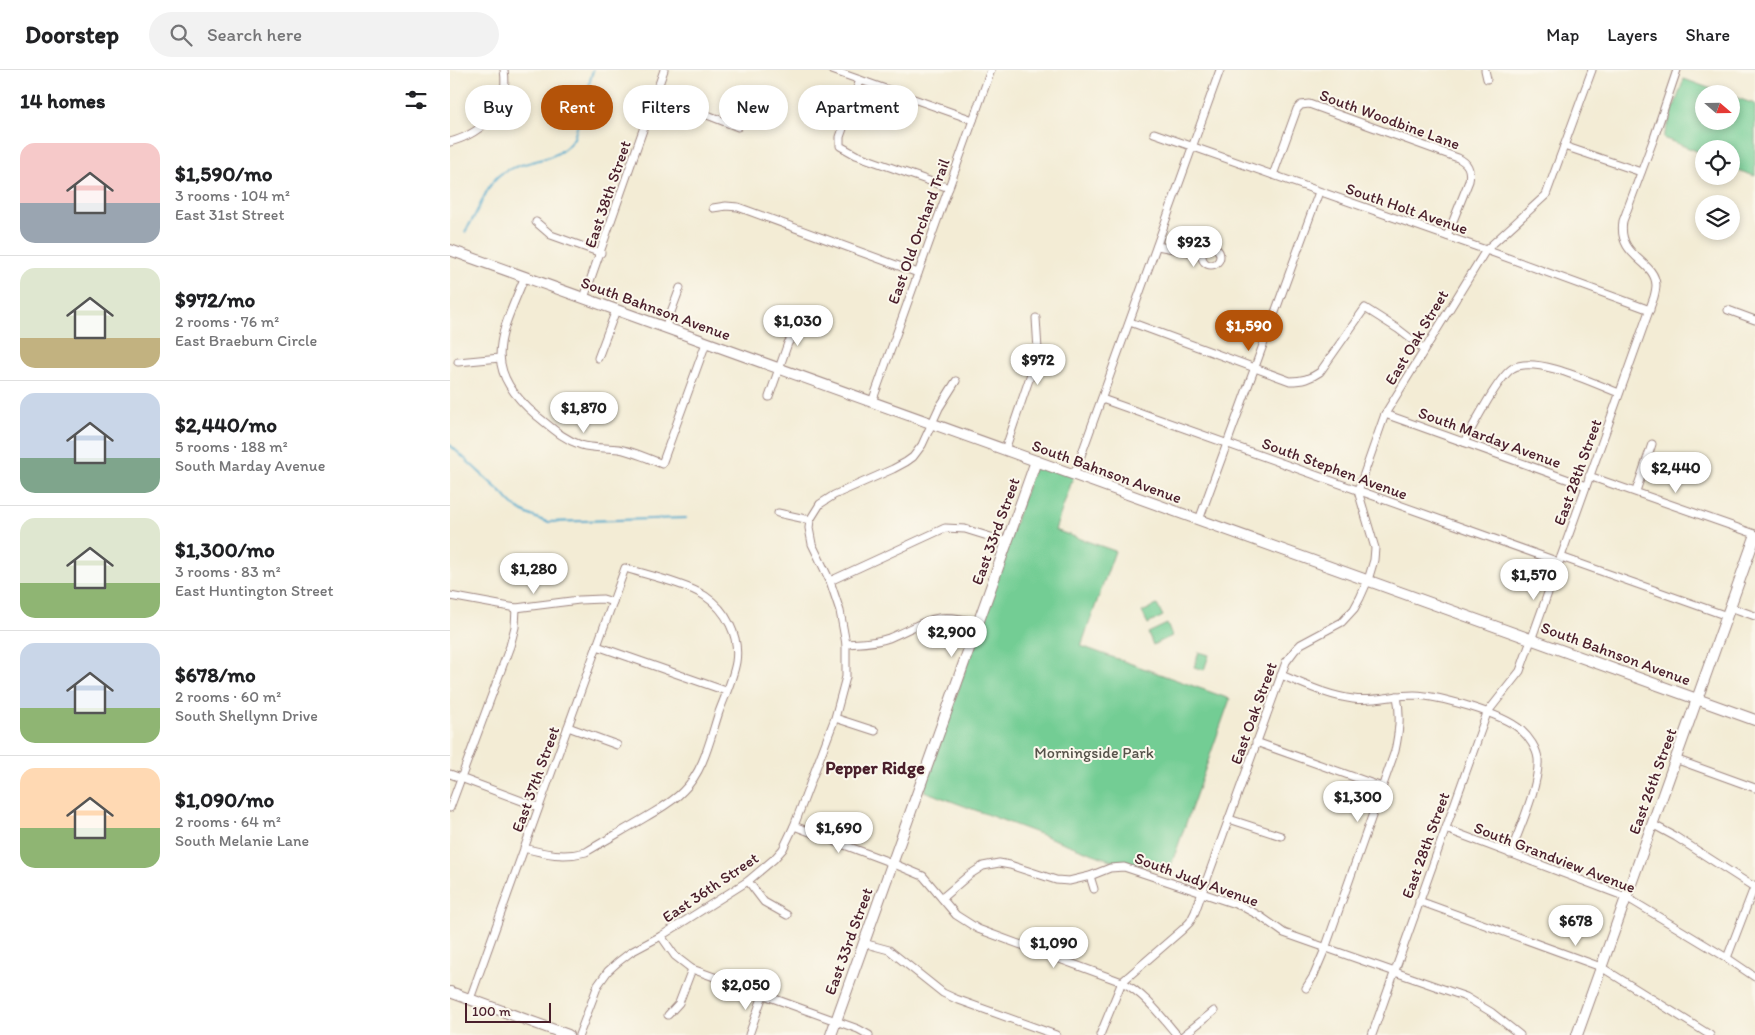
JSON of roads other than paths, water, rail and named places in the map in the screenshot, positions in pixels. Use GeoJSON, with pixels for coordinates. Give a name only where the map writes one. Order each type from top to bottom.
{"type":"FeatureCollection","features":[{"type":"Feature","properties":{"kind":"street"},"geometry":{"type":"LineString","coordinates":[[450,142],[464,138],[479,129],[491,118],[500,105],[503,96],[504,70]]}},
{"type":"Feature","properties":{"kind":"street","name":"East 38th Street"},"geometry":{"type":"LineString","coordinates":[[659,85],[664,70]]}},
{"type":"Feature","properties":{"kind":"street"},"geometry":{"type":"LineString","coordinates":[[832,70],[973,120]]}},
{"type":"Feature","properties":{"kind":"street","name":"East Old Orchard Trail"},"geometry":{"type":"LineString","coordinates":[[872,402],[991,70]]}},
{"type":"Feature","properties":{"kind":"street"},"geometry":{"type":"LineString","coordinates":[[1074,475],[1220,70]]}},
{"type":"Feature","properties":{"kind":"street"},"geometry":{"type":"LineString","coordinates":[[1485,70],[1487,79]]}},
{"type":"Feature","properties":{"kind":"street","name":"East Oak Street"},"geometry":{"type":"LineString","coordinates":[[1100,1035],[1122,982],[1182,930],[1190,922],[1195,912],[1286,662],[1295,650],[1308,640],[1342,622],[1360,598],[1374,560],[1375,548],[1358,491],[1385,414],[1486,250],[1546,195],[1592,70]]}},
{"type":"Feature","properties":{"kind":"street"},"geometry":{"type":"LineString","coordinates":[[1564,146],[1641,172],[1677,70]]}},
{"type":"Feature","properties":{"kind":"street"},"geometry":{"type":"LineString","coordinates":[[860,80],[840,137],[840,146],[856,155],[949,188]]}},
{"type":"Feature","properties":{"kind":"street","name":"South Woodbine Lane"},"geometry":{"type":"LineString","coordinates":[[1273,175],[1297,109],[1304,104],[1318,107],[1465,162],[1471,173],[1447,236]]}},
{"type":"Feature","properties":{"kind":"street","name":"East 38th Street"},"geometry":{"type":"LineString","coordinates":[[584,298],[644,130]]}},
{"type":"Feature","properties":{"kind":"street","name":"South Holt Avenue"},"geometry":{"type":"LineString","coordinates":[[1154,133],[1650,310]]}},
{"type":"Feature","properties":{"kind":"street","name":"East 28th Street"},"geometry":{"type":"LineString","coordinates":[[1372,1035],[1487,713],[1520,671],[1650,310],[1656,286],[1655,278],[1627,247],[1621,230],[1622,221],[1641,172]]}},
{"type":"Feature","properties":{"kind":"street"},"geometry":{"type":"LineString","coordinates":[[1199,520],[1319,192]]}},
{"type":"Feature","properties":{"kind":"street"},"geometry":{"type":"LineString","coordinates":[[713,208],[738,207],[918,273]]}},
{"type":"Feature","properties":{"kind":"street"},"geometry":{"type":"LineString","coordinates":[[536,222],[550,235],[601,253]]}},
{"type":"Feature","properties":{"kind":"street"},"geometry":{"type":"LineString","coordinates":[[1157,246],[1201,254]]}},
{"type":"Feature","properties":{"kind":"street","name":"South Bahnson Avenue"},"geometry":{"type":"LineString","coordinates":[[450,250],[1755,720]]}},
{"type":"Feature","properties":{"kind":"street"},"geometry":{"type":"LineString","coordinates":[[525,276],[504,329],[500,358],[506,381],[512,392],[522,403],[558,434],[581,445],[618,449],[662,464],[706,343]]}},
{"type":"Feature","properties":{"kind":"street"},"geometry":{"type":"LineString","coordinates":[[665,328],[680,288]]}},
{"type":"Feature","properties":{"kind":"street"},"geometry":{"type":"LineString","coordinates":[[1130,322],[1255,368],[1290,380],[1300,381],[1320,372],[1365,308],[1398,329],[1424,350]]}},
{"type":"Feature","properties":{"kind":"street"},"geometry":{"type":"LineString","coordinates":[[598,358],[616,310]]}},
{"type":"Feature","properties":{"kind":"street"},"geometry":{"type":"LineString","coordinates":[[1728,310],[1755,320]]}},
{"type":"Feature","properties":{"kind":"street"},"geometry":{"type":"LineString","coordinates":[[1005,450],[1038,350],[1036,318]]}},
{"type":"Feature","properties":{"kind":"street"},"geometry":{"type":"LineString","coordinates":[[769,397],[784,351],[794,335],[812,321]]}},
{"type":"Feature","properties":{"kind":"street"},"geometry":{"type":"LineString","coordinates":[[458,362],[500,358]]}},
{"type":"Feature","properties":{"kind":"street"},"geometry":{"type":"LineString","coordinates":[[1464,442],[1502,377],[1513,368],[1535,364],[1549,367],[1620,393]]}},
{"type":"Feature","properties":{"kind":"street"},"geometry":{"type":"LineString","coordinates":[[778,513],[810,520],[820,504],[834,495],[906,462],[922,445],[931,423],[956,381]]}},
{"type":"Feature","properties":{"kind":"street","name":"South Stephen Avenue"},"geometry":{"type":"LineString","coordinates":[[1102,399],[1358,491],[1654,592],[1728,612],[1755,616]]}},
{"type":"Feature","properties":{"kind":"street","name":"South Marday Avenue"},"geometry":{"type":"LineString","coordinates":[[1385,414],[1586,486]]}},
{"type":"Feature","properties":{"kind":"street"},"geometry":{"type":"LineString","coordinates":[[1636,491],[1652,444]]}},
{"type":"Feature","properties":{"kind":"street","name":"East 33rd Street"},"geometry":{"type":"LineString","coordinates":[[831,1035],[1036,461]]}},
{"type":"Feature","properties":{"kind":"street"},"geometry":{"type":"LineString","coordinates":[[1590,476],[1636,491],[1755,536]]}},
{"type":"Feature","properties":{"kind":"street","name":"East 36th Street"},"geometry":{"type":"LineString","coordinates":[[579,1035],[598,985],[608,971],[631,952],[661,936],[748,881],[774,860],[783,849],[794,826],[836,718],[846,677],[846,644],[840,611],[830,580],[812,544],[809,528],[810,520]]}},
{"type":"Feature","properties":{"kind":"street"},"geometry":{"type":"LineString","coordinates":[[830,580],[945,528],[965,529],[1007,542]]}},
{"type":"Feature","properties":{"kind":"street","name":"East 26th Street"},"geometry":{"type":"LineString","coordinates":[[1577,1035],[1728,612],[1753,551],[1755,536]]}},
{"type":"Feature","properties":{"kind":"street","name":"East 37th Street"},"geometry":{"type":"LineString","coordinates":[[470,999],[626,568],[691,590],[704,596],[717,606],[730,625],[736,647],[736,661],[726,691]]}},
{"type":"Feature","properties":{"kind":"street"},"geometry":{"type":"LineString","coordinates":[[450,596],[516,608],[579,600],[603,599],[613,602]]}},
{"type":"Feature","properties":{"kind":"street"},"geometry":{"type":"LineString","coordinates":[[450,808],[510,646],[515,627],[516,608]]}},
{"type":"Feature","properties":{"kind":"street"},"geometry":{"type":"LineString","coordinates":[[846,644],[880,640],[922,621],[935,618],[957,617],[978,623]]}},
{"type":"Feature","properties":{"kind":"street"},"geometry":{"type":"LineString","coordinates":[[524,848],[559,856],[586,852],[673,801],[691,784],[700,768],[726,691],[597,646]]}},
{"type":"Feature","properties":{"kind":"street"},"geometry":{"type":"LineString","coordinates":[[1281,675],[1334,695],[1351,699],[1376,700],[1412,695],[1444,698],[1507,721],[1521,730],[1532,743],[1538,759],[1535,784],[1510,854]]}},
{"type":"Feature","properties":{"kind":"street"},"geometry":{"type":"LineString","coordinates":[[1306,988],[1325,949],[1395,751],[1400,713],[1397,696]]}},
{"type":"Feature","properties":{"kind":"street"},"geometry":{"type":"LineString","coordinates":[[836,718],[876,732]]}},
{"type":"Feature","properties":{"kind":"street"},"geometry":{"type":"LineString","coordinates":[[568,727],[617,745]]}},
{"type":"Feature","properties":{"kind":"street"},"geometry":{"type":"LineString","coordinates":[[1256,742],[1382,787]]}},
{"type":"Feature","properties":{"kind":"street"},"geometry":{"type":"LineString","coordinates":[[1675,759],[1755,788]]}},
{"type":"Feature","properties":{"kind":"street"},"geometry":{"type":"LineString","coordinates":[[450,774],[538,807]]}},
{"type":"Feature","properties":{"kind":"street"},"geometry":{"type":"LineString","coordinates":[[1229,819],[1281,836]]}},
{"type":"Feature","properties":{"kind":"street"},"geometry":{"type":"LineString","coordinates":[[1652,824],[1754,886],[1727,958]]}},
{"type":"Feature","properties":{"kind":"street"},"geometry":{"type":"LineString","coordinates":[[794,826],[892,862],[923,876],[956,915],[978,929],[1122,982],[1142,994],[1177,1035]]}},
{"type":"Feature","properties":{"kind":"street","name":"South Grandview Avenue"},"geometry":{"type":"LineString","coordinates":[[1446,829],[1626,896],[1755,977]]}},
{"type":"Feature","properties":{"kind":"street","name":"South Judy Avenue"},"geometry":{"type":"LineString","coordinates":[[942,898],[969,875],[983,866],[999,863],[1010,864],[1056,880],[1069,881],[1090,876],[1110,868],[1124,867],[1241,906],[1260,916],[1284,933],[1325,949],[1466,997],[1491,1012],[1520,1035]]}},
{"type":"Feature","properties":{"kind":"street"},"geometry":{"type":"LineString","coordinates":[[1090,876],[1094,888]]}},
{"type":"Feature","properties":{"kind":"street"},"geometry":{"type":"LineString","coordinates":[[748,881],[764,902],[787,915]]}},
{"type":"Feature","properties":{"kind":"street"},"geometry":{"type":"LineString","coordinates":[[1419,901],[1601,968],[1710,1035]]}},
{"type":"Feature","properties":{"kind":"street"},"geometry":{"type":"LineString","coordinates":[[661,936],[675,956],[692,970],[858,1029],[869,1035]]}},
{"type":"Feature","properties":{"kind":"street"},"geometry":{"type":"LineString","coordinates":[[863,944],[879,946],[889,950],[943,993],[1056,1035]]}},
{"type":"Feature","properties":{"kind":"street"},"geometry":{"type":"LineString","coordinates":[[668,1015],[679,1003],[692,970]]}},
{"type":"Feature","properties":{"kind":"street"},"geometry":{"type":"LineString","coordinates":[[450,992],[568,1035]]}},
{"type":"Feature","properties":{"kind":"street"},"geometry":{"type":"LineString","coordinates":[[749,1035],[763,995]]}},
{"type":"Feature","properties":{"kind":"street"},"geometry":{"type":"LineString","coordinates":[[1184,1035],[1214,1011]]}},
{"type":"Feature","properties":{"kind":"waterway"},"geometry":{"type":"LineString","coordinates":[[465,232],[487,190],[497,177],[511,168],[551,157],[567,146],[574,138],[593,70]]}},
{"type":"Feature","properties":{"kind":"waterway"},"geometry":{"type":"LineString","coordinates":[[450,445],[518,509],[547,522],[686,518]]}},
{"type":"Feature","properties":{"kind":"district","name":"Pepper Ridge"},"geometry":{"type":"Point","coordinates":[875,768]}},
{"type":"Feature","properties":{"kind":"park label","name":"Morningside Park"},"geometry":{"type":"Point","coordinates":[1094,752]}}]}
